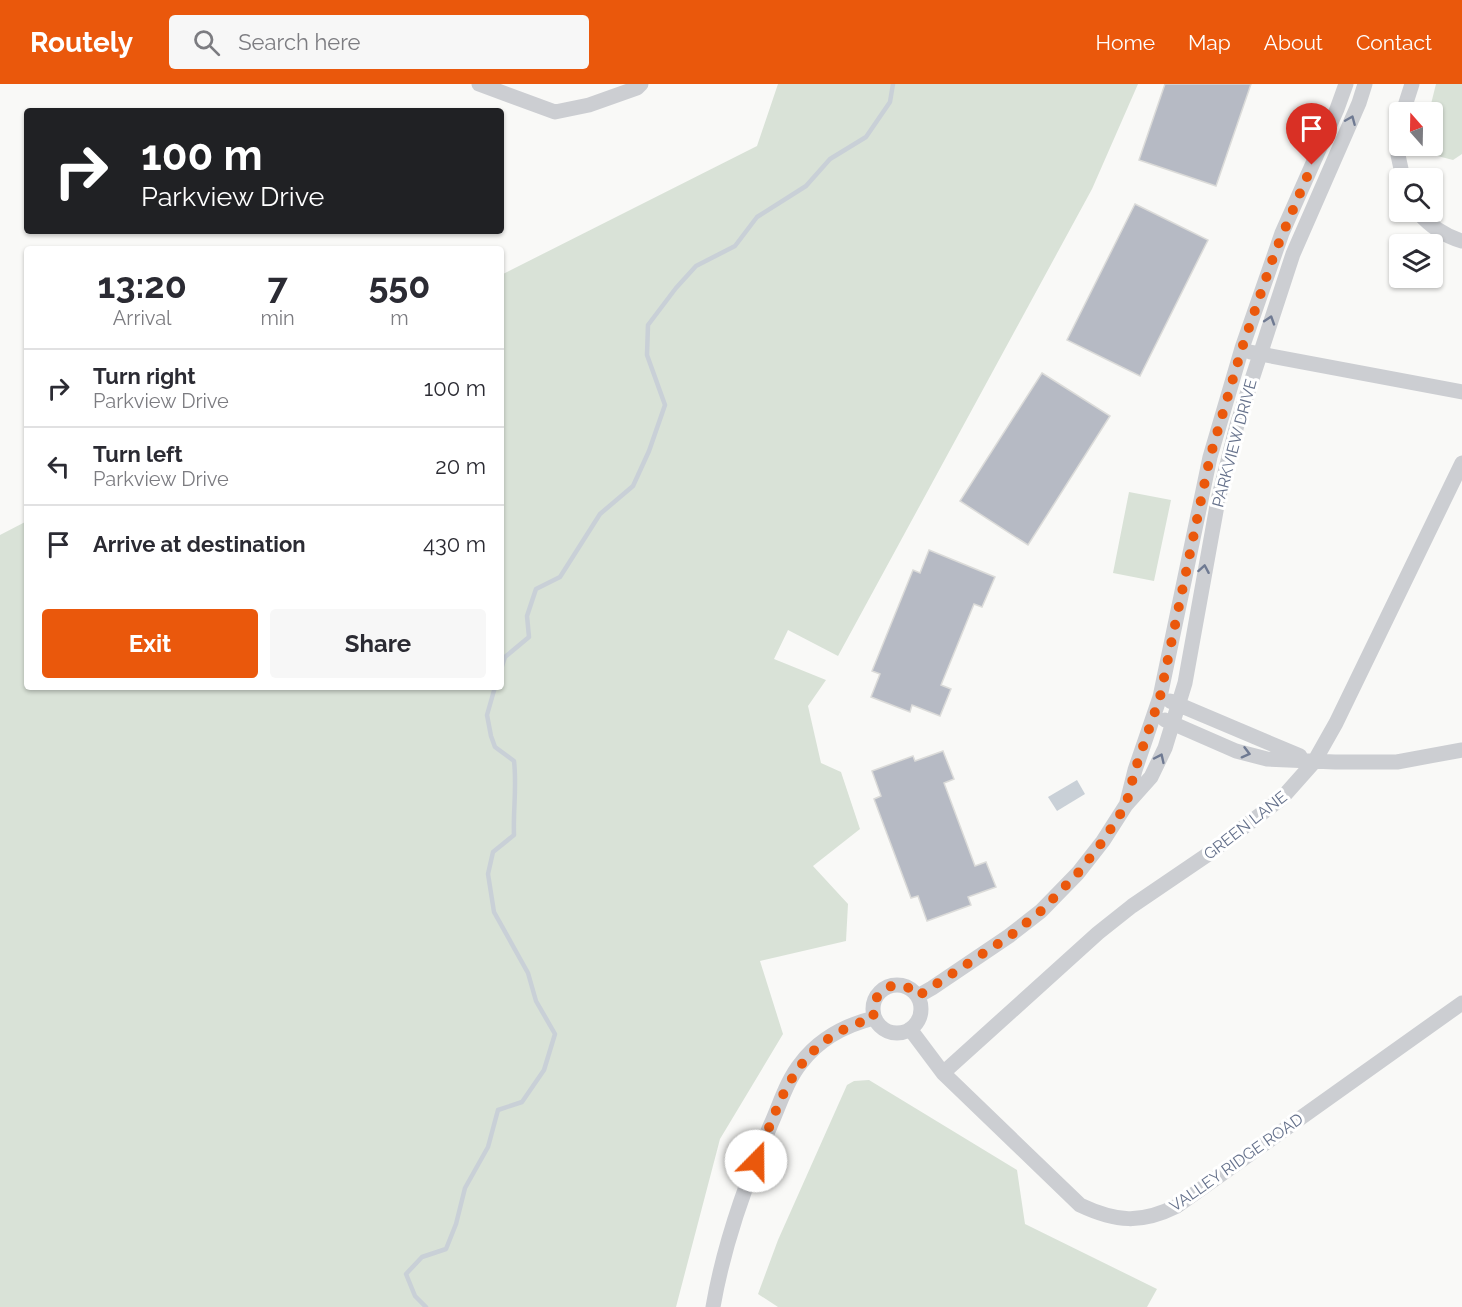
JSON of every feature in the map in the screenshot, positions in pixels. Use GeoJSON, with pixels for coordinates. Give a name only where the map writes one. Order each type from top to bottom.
{"type":"FeatureCollection","features":[{"type":"Feature","properties":{"kind":"street"},"geometry":{"type":"LineString","coordinates":[[479,84],[555,112],[589,105],[641,84]]}},
{"type":"Feature","properties":{"kind":"street","name":"PARKVIEW DRIVE"},"geometry":{"type":"LineString","coordinates":[[1126,805],[1135,770],[1160,697],[1207,467],[1241,351],[1287,222],[1346,84]]}},
{"type":"Feature","properties":{"kind":"street","name":"PARKVIEW DRIVE"},"geometry":{"type":"LineString","coordinates":[[918,996],[1010,936],[1041,911],[1078,873],[1103,841],[1126,805],[1151,777],[1165,748],[1178,705],[1191,651],[1218,500],[1237,425],[1282,286],[1365,84]]}},
{"type":"Feature","properties":{"kind":"street"},"geometry":{"type":"LineString","coordinates":[[1406,102],[1412,84]]}},
{"type":"Feature","properties":{"kind":"street"},"geometry":{"type":"LineString","coordinates":[[1287,222],[1304,229]]}},
{"type":"Feature","properties":{"kind":"street"},"geometry":{"type":"LineString","coordinates":[[1428,222],[1447,236],[1462,241]]}},
{"type":"Feature","properties":{"kind":"street"},"geometry":{"type":"LineString","coordinates":[[1241,351],[1462,392]]}},
{"type":"Feature","properties":{"kind":"street","name":"GREEN LANE"},"geometry":{"type":"LineString","coordinates":[[943,1073],[1098,933],[1132,906],[1208,855],[1272,806],[1314,762],[1336,723],[1462,463]]}},
{"type":"Feature","properties":{"kind":"street"},"geometry":{"type":"LineString","coordinates":[[1160,697],[1314,762]]}},
{"type":"Feature","properties":{"kind":"street"},"geometry":{"type":"LineString","coordinates":[[1153,715],[1236,751],[1267,759],[1314,762],[1397,762],[1462,750]]}},
{"type":"Feature","properties":{"kind":"street"},"geometry":{"type":"LineString","coordinates":[[900,985],[908,987],[918,996],[920,1017],[910,1029],[892,1033],[878,1024],[874,1018],[874,1002],[884,988],[900,985]]}},
{"type":"Feature","properties":{"kind":"street","name":"VALLEY RIDGE ROAD"},"geometry":{"type":"LineString","coordinates":[[910,1029],[943,1073],[1080,1205],[1105,1216],[1132,1219],[1161,1214],[1184,1201],[1462,1003]]}},
{"type":"Feature","properties":{"kind":"street"},"geometry":{"type":"LineString","coordinates":[[712,1307],[722,1258],[733,1221],[791,1079],[810,1053],[829,1038],[857,1023],[874,1018]]}},
{"type":"Feature","properties":{"kind":"shaded area"},"geometry":{"type":"Polygon","coordinates":[[[778,84],[1138,84],[1092,189],[838,656],[788,630],[774,659],[826,680],[808,706],[821,763],[841,772],[860,829],[813,866],[848,904],[846,941],[760,961],[783,1034],[720,1139],[676,1307],[0,1307],[0,535],[24,523],[24,690],[504,690],[504,273],[757,146],[778,84]]]}},
{"type":"Feature","properties":{"kind":"shaded area"},"geometry":{"type":"Polygon","coordinates":[[[1436,84],[1462,84],[1462,154],[1453,160],[1438,156],[1443,156],[1443,102],[1432,102],[1436,84]]]}},
{"type":"Feature","properties":{"kind":"shaded area"},"geometry":{"type":"Polygon","coordinates":[[[1129,492],[1171,500],[1154,581],[1113,573],[1129,492]]]}},
{"type":"Feature","properties":{"kind":"shaded area"},"geometry":{"type":"Polygon","coordinates":[[[1077,780],[1085,794],[1057,811],[1048,797],[1077,780]]]}},
{"type":"Feature","properties":{"kind":"shaded area"},"geometry":{"type":"Polygon","coordinates":[[[869,1080],[1017,1170],[1025,1224],[1157,1289],[1147,1307],[778,1307],[758,1294],[778,1240],[847,1085],[854,1081],[869,1080]]]}},
{"type":"Feature","properties":{"kind":"building"},"geometry":{"type":"Polygon","coordinates":[[[1165,84],[1251,84],[1216,186],[1139,160],[1165,84]]]}},
{"type":"Feature","properties":{"kind":"building"},"geometry":{"type":"Polygon","coordinates":[[[1135,204],[1208,240],[1140,376],[1067,340],[1135,204]]]}},
{"type":"Feature","properties":{"kind":"building"},"geometry":{"type":"Polygon","coordinates":[[[1042,373],[1110,416],[1028,545],[960,501],[1042,373]]]}},
{"type":"Feature","properties":{"kind":"building"},"geometry":{"type":"Polygon","coordinates":[[[929,550],[995,577],[982,607],[974,604],[941,685],[951,689],[940,716],[912,705],[910,712],[871,697],[880,674],[872,671],[913,570],[920,573],[929,550]]]}},
{"type":"Feature","properties":{"kind":"building"},"geometry":{"type":"Polygon","coordinates":[[[943,751],[954,779],[944,783],[975,866],[986,862],[996,887],[968,897],[971,905],[927,921],[918,896],[911,898],[874,799],[881,796],[872,771],[913,756],[915,761],[943,751]]]}},
{"type":"Feature","properties":{"kind":"waterway"},"geometry":{"type":"LineString","coordinates":[[504,660],[529,637],[527,616],[536,589],[560,577],[600,514],[633,486],[649,451],[665,405],[647,355],[648,325],[696,266],[735,246],[757,217],[806,186],[830,159],[866,137],[890,102],[893,84]]}},
{"type":"Feature","properties":{"kind":"waterway"},"geometry":{"type":"LineString","coordinates":[[426,1307],[415,1296],[406,1274],[422,1257],[446,1249],[456,1224],[465,1188],[488,1147],[498,1110],[522,1102],[544,1070],[555,1034],[536,1001],[528,973],[494,912],[488,874],[493,852],[514,835],[515,780],[514,761],[495,747],[491,736],[487,715],[494,690]]}},
{"type":"Feature","properties":{"kind":"route"},"geometry":{"type":"LineString","coordinates":[[756,1161],[791,1079],[810,1053],[844,1029],[874,1018],[874,1002],[884,988],[900,985],[908,987],[918,996],[1010,936],[1041,911],[1078,873],[1103,841],[1126,805],[1144,740],[1160,697],[1210,457],[1242,348],[1275,252],[1312,165]]}}]}
